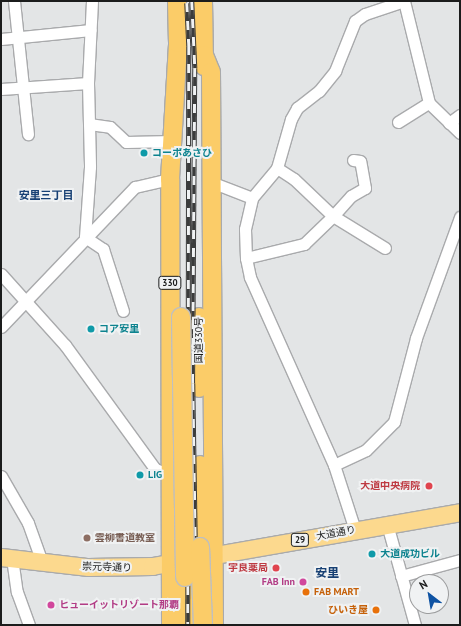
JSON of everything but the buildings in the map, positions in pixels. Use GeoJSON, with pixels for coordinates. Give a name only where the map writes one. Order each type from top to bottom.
{"type":"FeatureCollection","features":[{"type":"Feature","properties":{"kind":"highway","name":"330"},"geometry":{"type":"LineString","coordinates":[[171,625],[170,179],[178,44],[177,1]]}},
{"type":"Feature","properties":{"kind":"highway","name":"国道330号"},"geometry":{"type":"LineString","coordinates":[[182,1],[185,63],[182,317],[186,625]]}},
{"type":"Feature","properties":{"kind":"highway","name":"国道330号"},"geometry":{"type":"LineString","coordinates":[[203,1],[204,55],[199,317],[203,625]]}},
{"type":"Feature","properties":{"kind":"highway"},"geometry":{"type":"LineString","coordinates":[[204,55],[211,72],[214,625]]}},
{"type":"Feature","properties":{"kind":"main road","name":"大道通り"},"geometry":{"type":"LineString","coordinates":[[213,557],[354,530],[460,512]]}},
{"type":"Feature","properties":{"kind":"main road","name":"崇元寺通り"},"geometry":{"type":"LineString","coordinates":[[7,558],[118,568],[170,564],[213,557]]}},
{"type":"Feature","properties":{"kind":"street"},"geometry":{"type":"LineString","coordinates":[[14,1],[26,87],[28,134]]}},
{"type":"Feature","properties":{"kind":"street"},"geometry":{"type":"LineString","coordinates":[[85,237],[90,167],[88,83],[92,1]]}},
{"type":"Feature","properties":{"kind":"street"},"geometry":{"type":"LineString","coordinates":[[354,530],[334,465],[250,277],[246,258],[245,229],[252,198],[277,168],[291,119],[298,108],[319,91],[335,71],[355,21],[365,14],[404,1],[429,103],[460,133]]}},
{"type":"Feature","properties":{"kind":"street"},"geometry":{"type":"LineString","coordinates":[[1,39],[91,30]]}},
{"type":"Feature","properties":{"kind":"street"},"geometry":{"type":"LineString","coordinates":[[1,89],[88,83]]}},
{"type":"Feature","properties":{"kind":"street"},"geometry":{"type":"LineString","coordinates":[[398,122],[429,103]]}},
{"type":"Feature","properties":{"kind":"street"},"geometry":{"type":"LineString","coordinates":[[449,123],[460,115]]}},
{"type":"Feature","properties":{"kind":"street"},"geometry":{"type":"LineString","coordinates":[[89,124],[110,127],[126,142],[173,141]]}},
{"type":"Feature","properties":{"kind":"street"},"geometry":{"type":"LineString","coordinates":[[246,258],[304,244],[334,216],[351,196],[365,188],[360,161],[353,160]]}},
{"type":"Feature","properties":{"kind":"street"},"geometry":{"type":"LineString","coordinates":[[277,168],[294,179],[334,216],[385,248]]}},
{"type":"Feature","properties":{"kind":"street"},"geometry":{"type":"LineString","coordinates":[[1,327],[25,298],[135,187],[170,179]]}},
{"type":"Feature","properties":{"kind":"street"},"geometry":{"type":"LineString","coordinates":[[211,182],[252,198]]}},
{"type":"Feature","properties":{"kind":"street"},"geometry":{"type":"LineString","coordinates":[[334,465],[366,450],[394,422],[416,338],[460,216]]}},
{"type":"Feature","properties":{"kind":"street"},"geometry":{"type":"LineString","coordinates":[[85,237],[103,249],[123,311]]}},
{"type":"Feature","properties":{"kind":"street"},"geometry":{"type":"LineString","coordinates":[[1,274],[25,298],[98,388],[155,469],[171,475]]}},
{"type":"Feature","properties":{"kind":"street"},"geometry":{"type":"LineString","coordinates":[[1,476],[28,523],[42,562]]}},
{"type":"Feature","properties":{"kind":"street"},"geometry":{"type":"LineString","coordinates":[[387,524],[415,625]]}},
{"type":"Feature","properties":{"kind":"street"},"geometry":{"type":"LineString","coordinates":[[7,558],[29,625]]}},
{"type":"Feature","properties":{"kind":"street"},"geometry":{"type":"LineString","coordinates":[[401,576],[460,560]]}},
{"type":"Feature","properties":{"kind":"railway"},"geometry":{"type":"LineString","coordinates":[[192,1],[195,68],[193,383],[197,625]]}},
{"type":"Feature","properties":{"kind":"railway"},"geometry":{"type":"LineString","coordinates":[[187,3],[189,46],[188,625]]}},
{"type":"Feature","properties":{"kind":"place","name":"コーポあさひ"},"geometry":{"type":"Point","coordinates":[144,153]}},
{"type":"Feature","properties":{"kind":"place","name":"コア安里"},"geometry":{"type":"Point","coordinates":[91,329]}},
{"type":"Feature","properties":{"kind":"place","name":"LIG"},"geometry":{"type":"Point","coordinates":[140,475]}},
{"type":"Feature","properties":{"kind":"place","name":"大道中央病院"},"geometry":{"type":"Point","coordinates":[429,486]}},
{"type":"Feature","properties":{"kind":"place","name":"雲柳書道教室"},"geometry":{"type":"Point","coordinates":[87,538]}},
{"type":"Feature","properties":{"kind":"place","name":"大道成功ビル"},"geometry":{"type":"Point","coordinates":[372,554]}},
{"type":"Feature","properties":{"kind":"place","name":"宇良薬局"},"geometry":{"type":"Point","coordinates":[276,568]}},
{"type":"Feature","properties":{"kind":"place","name":"FAB Inn"},"geometry":{"type":"Point","coordinates":[303,582]}},
{"type":"Feature","properties":{"kind":"place","name":"FAB MART"},"geometry":{"type":"Point","coordinates":[306,592]}},
{"type":"Feature","properties":{"kind":"place","name":"ヒューイットリゾート那覇"},"geometry":{"type":"Point","coordinates":[51,605]}},
{"type":"Feature","properties":{"kind":"place","name":"ひいき屋"},"geometry":{"type":"Point","coordinates":[376,610]}},
{"type":"Feature","properties":{"kind":"district","name":"安里三丁目"},"geometry":{"type":"Point","coordinates":[46,195]}},
{"type":"Feature","properties":{"kind":"district","name":"安里"},"geometry":{"type":"Point","coordinates":[327,573]}}]}
